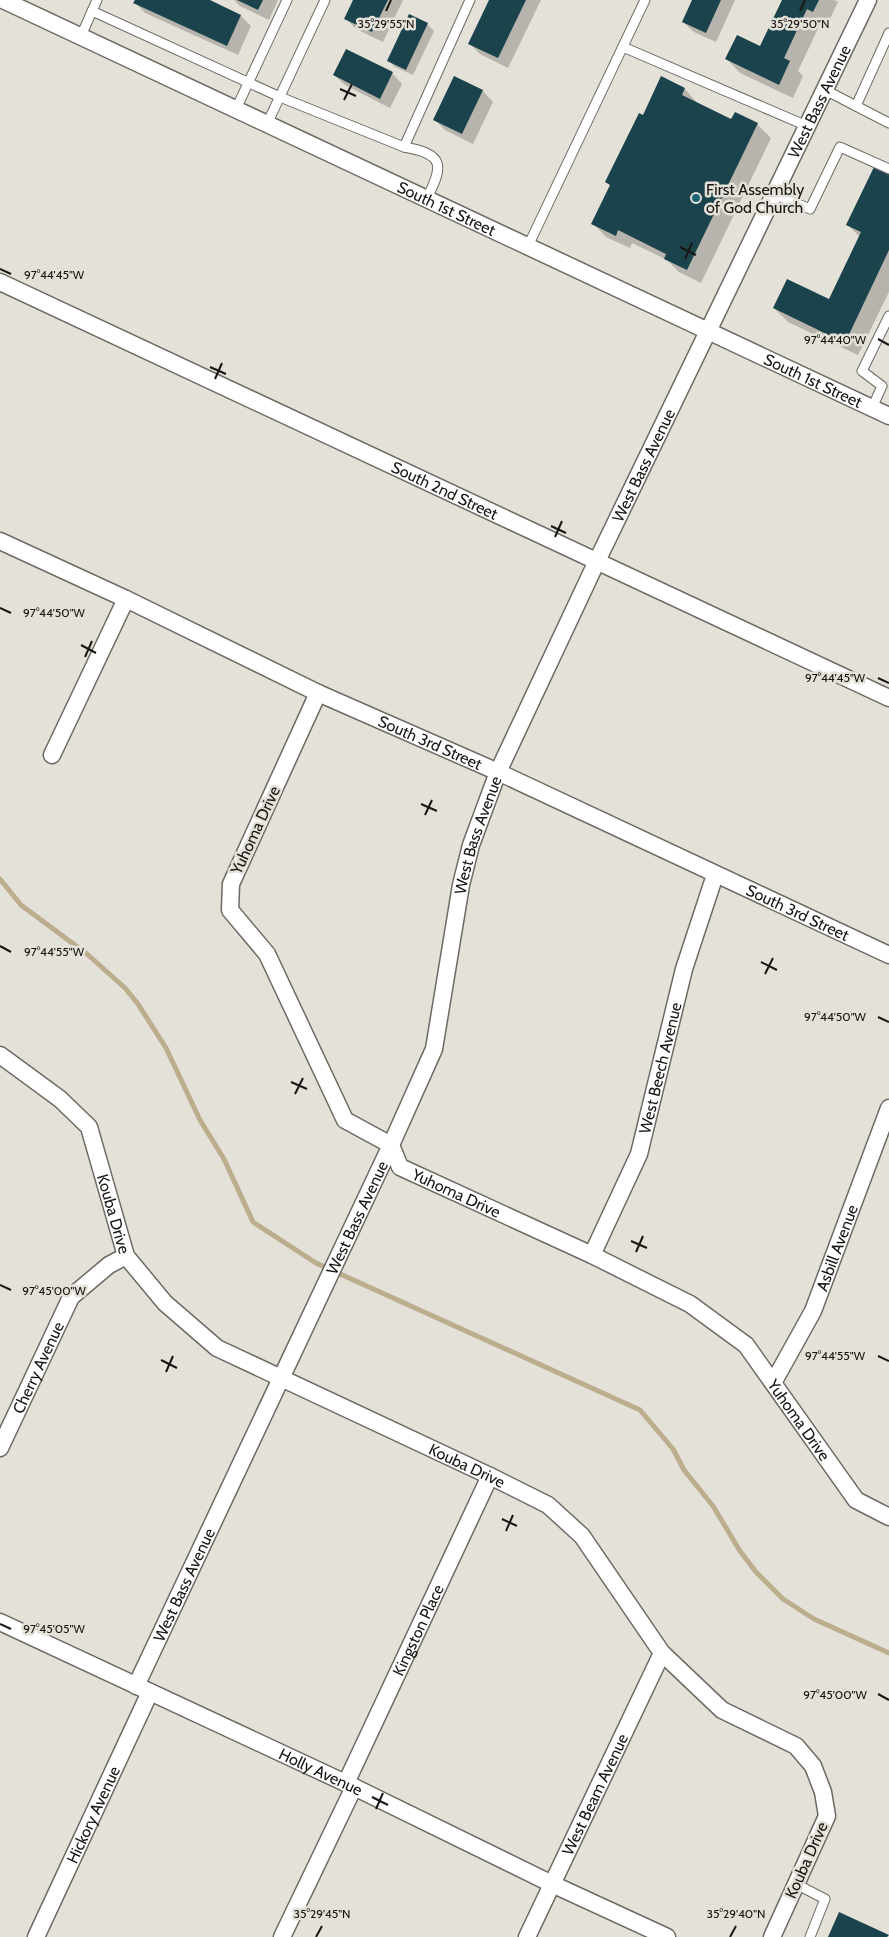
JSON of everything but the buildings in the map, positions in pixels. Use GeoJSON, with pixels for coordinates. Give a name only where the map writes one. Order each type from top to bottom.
{"type":"FeatureCollection","features":[{"type":"Feature","properties":{"kind":"street","name":"South 1st Street"},"geometry":{"type":"LineString","coordinates":[[3,0],[889,416]]}},
{"type":"Feature","properties":{"kind":"street","name":"West Bass Avenue"},"geometry":{"type":"LineString","coordinates":[[143,1689],[280,1378],[434,1049],[461,885],[471,845],[498,772],[597,561],[868,0]]}},
{"type":"Feature","properties":{"kind":"street","name":"South 2nd Street"},"geometry":{"type":"LineString","coordinates":[[0,282],[889,698]]}},
{"type":"Feature","properties":{"kind":"street","name":"South 3rd Street"},"geometry":{"type":"LineString","coordinates":[[0,541],[126,599],[318,693],[498,772],[889,956]]}},
{"type":"Feature","properties":{"kind":"street"},"geometry":{"type":"LineString","coordinates":[[52,755],[126,599]]}},
{"type":"Feature","properties":{"kind":"street","name":"Yuhoma Drive"},"geometry":{"type":"LineString","coordinates":[[318,693],[231,884],[230,910],[268,954],[345,1120],[391,1144],[400,1167],[592,1255],[690,1304],[746,1345],[856,1500],[889,1517]]}},
{"type":"Feature","properties":{"kind":"street","name":"West Beech Avenue"},"geometry":{"type":"LineString","coordinates":[[592,1255],[639,1154],[684,969],[715,875]]}},
{"type":"Feature","properties":{"kind":"street","name":"Kouba Drive"},"geometry":{"type":"LineString","coordinates":[[0,1055],[60,1099],[88,1127],[126,1256],[165,1303],[216,1348],[490,1476],[548,1506],[582,1536],[662,1653],[722,1710],[796,1746],[813,1766],[823,1792],[826,1816],[772,1937]]}},
{"type":"Feature","properties":{"kind":"street","name":"Asbill Avenue"},"geometry":{"type":"LineString","coordinates":[[773,1383],[814,1311],[889,1108]]}},
{"type":"Feature","properties":{"kind":"street","name":"Cherry Avenue"},"geometry":{"type":"LineString","coordinates":[[0,1448],[71,1297],[109,1265],[126,1256]]}},
{"type":"Feature","properties":{"kind":"street","name":"Kingston Place"},"geometry":{"type":"LineString","coordinates":[[282,1937],[490,1476]]}},
{"type":"Feature","properties":{"kind":"street","name":"Holly Avenue"},"geometry":{"type":"LineString","coordinates":[[0,1622],[350,1785],[552,1884],[667,1937]]}},
{"type":"Feature","properties":{"kind":"street","name":"West Beam Avenue"},"geometry":{"type":"LineString","coordinates":[[527,1937],[662,1653]]}},
{"type":"Feature","properties":{"kind":"street","name":"Hickory Avenue"},"geometry":{"type":"LineString","coordinates":[[36,1937],[143,1689]]}},
{"type":"Feature","properties":{"kind":"lane"},"geometry":{"type":"LineString","coordinates":[[81,36],[97,0]]}},
{"type":"Feature","properties":{"kind":"lane"},"geometry":{"type":"LineString","coordinates":[[236,109],[287,0]]}},
{"type":"Feature","properties":{"kind":"lane"},"geometry":{"type":"LineString","coordinates":[[268,124],[325,0]]}},
{"type":"Feature","properties":{"kind":"lane"},"geometry":{"type":"LineString","coordinates":[[404,147],[470,0]]}},
{"type":"Feature","properties":{"kind":"lane"},"geometry":{"type":"LineString","coordinates":[[528,246],[645,0]]}},
{"type":"Feature","properties":{"kind":"lane"},"geometry":{"type":"LineString","coordinates":[[92,11],[280,97],[404,147],[431,155],[438,167],[438,177],[427,198]]}},
{"type":"Feature","properties":{"kind":"lane"},"geometry":{"type":"LineString","coordinates":[[856,106],[889,33]]}},
{"type":"Feature","properties":{"kind":"lane"},"geometry":{"type":"LineString","coordinates":[[623,47],[807,126]]}},
{"type":"Feature","properties":{"kind":"lane"},"geometry":{"type":"LineString","coordinates":[[825,90],[889,123]]}},
{"type":"Feature","properties":{"kind":"lane"},"geometry":{"type":"LineString","coordinates":[[774,194],[810,209],[840,147],[889,169]]}},
{"type":"Feature","properties":{"kind":"lane"},"geometry":{"type":"LineString","coordinates":[[872,408],[882,386],[862,371],[889,316]]}},
{"type":"Feature","properties":{"kind":"lane"},"geometry":{"type":"LineString","coordinates":[[796,1884],[824,1899],[810,1937]]}},
{"type":"Feature","properties":{"kind":"waterway"},"geometry":{"type":"LineString","coordinates":[[0,879],[21,905],[87,954],[125,988],[138,1004],[166,1048],[200,1120],[224,1159],[253,1222],[316,1263],[640,1410],[673,1449],[684,1470],[713,1506],[740,1551],[756,1572],[783,1599],[814,1619],[889,1653]]}},
{"type":"Feature","properties":{"kind":"place","name":"First Assembly of God Church"},"geometry":{"type":"Point","coordinates":[696,198]}}]}
